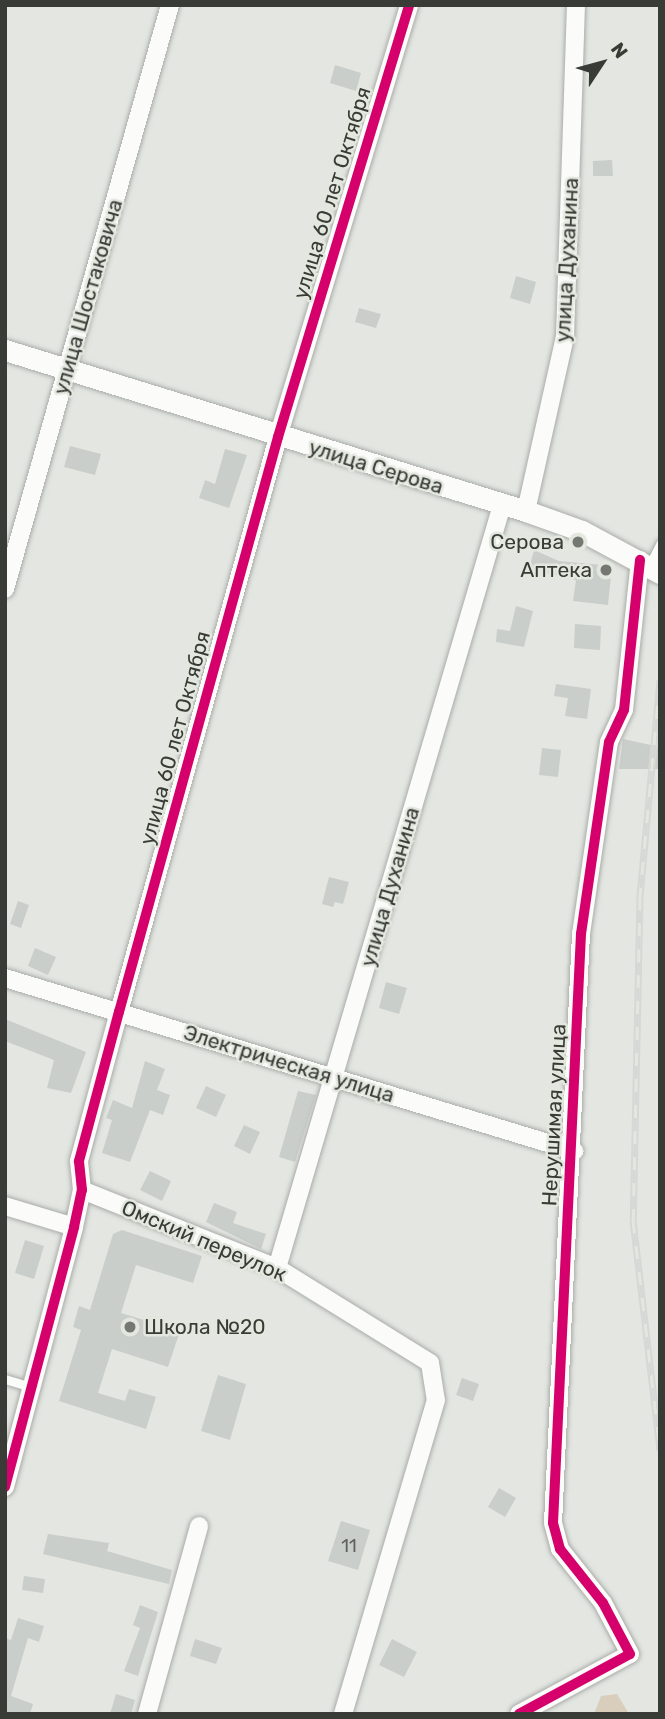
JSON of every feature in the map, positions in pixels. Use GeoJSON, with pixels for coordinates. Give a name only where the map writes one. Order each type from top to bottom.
{"type":"FeatureCollection","features":[{"type":"Feature","properties":{"kind":"street","name":"улица Шостаковича"},"geometry":{"type":"LineString","coordinates":[[5,589],[170,5]]}},
{"type":"Feature","properties":{"kind":"street","name":"улица 60 лет Октября"},"geometry":{"type":"LineString","coordinates":[[5,1487],[74,1227],[82,1190],[79,1161],[119,1012],[278,437],[409,5]]}},
{"type":"Feature","properties":{"kind":"street","name":"улица Духанина"},"geometry":{"type":"LineString","coordinates":[[526,511],[565,336],[576,5]]}},
{"type":"Feature","properties":{"kind":"street","name":"улица Серова"},"geometry":{"type":"LineString","coordinates":[[5,351],[526,511],[650,566]]}},
{"type":"Feature","properties":{"kind":"street","name":"улица Духанина"},"geometry":{"type":"LineString","coordinates":[[277,1268],[502,505]]}},
{"type":"Feature","properties":{"kind":"street","name":"Нерушимая улица"},"geometry":{"type":"LineString","coordinates":[[519,1714],[630,1654],[603,1603],[560,1549],[553,1522],[573,1151],[581,934],[609,741],[624,710],[650,566]]}},
{"type":"Feature","properties":{"kind":"street","name":"Электрическая улица"},"geometry":{"type":"LineString","coordinates":[[5,978],[573,1151]]}},
{"type":"Feature","properties":{"kind":"street","name":"Омский переулок"},"geometry":{"type":"LineString","coordinates":[[82,1190],[277,1268],[430,1363],[436,1400],[343,1714]]}},
{"type":"Feature","properties":{"kind":"street"},"geometry":{"type":"LineString","coordinates":[[5,1206],[74,1227]]}},
{"type":"Feature","properties":{"kind":"street"},"geometry":{"type":"LineString","coordinates":[[147,1714],[199,1526]]}},
{"type":"Feature","properties":{"kind":"lane"},"geometry":{"type":"LineString","coordinates":[[650,566],[660,544]]}},
{"type":"Feature","properties":{"kind":"lane"},"geometry":{"type":"LineString","coordinates":[[5,1379],[33,1388]]}},
{"type":"Feature","properties":{"kind":"shaded area"},"geometry":{"type":"Polygon","coordinates":[[[617,1694],[629,1714],[594,1714],[601,1696],[617,1694]]]}},
{"type":"Feature","properties":{"kind":"building"},"geometry":{"type":"Polygon","coordinates":[[[335,65],[361,73],[356,91],[330,83],[335,65]]]}},
{"type":"Feature","properties":{"kind":"building"},"geometry":{"type":"Polygon","coordinates":[[[612,160],[613,176],[593,176],[593,161],[612,160]]]}},
{"type":"Feature","properties":{"kind":"building"},"geometry":{"type":"Polygon","coordinates":[[[516,276],[536,282],[530,304],[510,298],[516,276]]]}},
{"type":"Feature","properties":{"kind":"building"},"geometry":{"type":"Polygon","coordinates":[[[359,308],[381,314],[376,328],[355,322],[359,308]]]}},
{"type":"Feature","properties":{"kind":"building"},"geometry":{"type":"Polygon","coordinates":[[[70,446],[101,454],[95,475],[64,467],[70,446]]]}},
{"type":"Feature","properties":{"kind":"building"},"geometry":{"type":"Polygon","coordinates":[[[225,449],[247,455],[229,508],[199,498],[205,480],[215,484],[225,449]]]}},
{"type":"Feature","properties":{"kind":"building"},"geometry":{"type":"Polygon","coordinates":[[[534,550],[559,561],[612,566],[608,605],[573,601],[576,580],[529,569],[534,550]]]}},
{"type":"Feature","properties":{"kind":"building"},"geometry":{"type":"Polygon","coordinates":[[[516,606],[533,611],[524,647],[496,642],[497,629],[510,631],[516,606]]]}},
{"type":"Feature","properties":{"kind":"building"},"geometry":{"type":"Polygon","coordinates":[[[575,624],[601,626],[600,650],[574,648],[575,624]]]}},
{"type":"Feature","properties":{"kind":"building"},"geometry":{"type":"Polygon","coordinates":[[[556,684],[591,689],[587,719],[565,716],[568,698],[554,696],[556,684]]]}},
{"type":"Feature","properties":{"kind":"building"},"geometry":{"type":"Polygon","coordinates":[[[623,739],[660,747],[660,769],[619,769],[623,739]]]}},
{"type":"Feature","properties":{"kind":"building"},"geometry":{"type":"Polygon","coordinates":[[[542,748],[561,750],[558,777],[539,775],[542,748]]]}},
{"type":"Feature","properties":{"kind":"building"},"geometry":{"type":"Polygon","coordinates":[[[329,877],[349,882],[343,904],[335,902],[333,907],[322,904],[329,877]]]}},
{"type":"Feature","properties":{"kind":"building"},"geometry":{"type":"Polygon","coordinates":[[[18,901],[29,905],[21,928],[10,924],[18,901]]]}},
{"type":"Feature","properties":{"kind":"building"},"geometry":{"type":"Polygon","coordinates":[[[35,948],[56,957],[48,975],[28,966],[35,948]]]}},
{"type":"Feature","properties":{"kind":"building"},"geometry":{"type":"Polygon","coordinates":[[[386,982],[407,988],[399,1014],[379,1008],[386,982]]]}},
{"type":"Feature","properties":{"kind":"building"},"geometry":{"type":"Polygon","coordinates":[[[5,1019],[86,1052],[71,1093],[47,1088],[54,1060],[5,1041],[5,1019]]]}},
{"type":"Feature","properties":{"kind":"building"},"geometry":{"type":"Polygon","coordinates":[[[145,1061],[165,1069],[157,1090],[170,1095],[163,1115],[150,1110],[130,1162],[102,1153],[112,1120],[106,1118],[113,1100],[132,1108],[145,1061]]]}},
{"type":"Feature","properties":{"kind":"building"},"geometry":{"type":"Polygon","coordinates":[[[206,1086],[226,1095],[216,1117],[196,1108],[206,1086]]]}},
{"type":"Feature","properties":{"kind":"building"},"geometry":{"type":"Polygon","coordinates":[[[298,1091],[316,1095],[295,1162],[279,1157],[298,1091]]]}},
{"type":"Feature","properties":{"kind":"building"},"geometry":{"type":"Polygon","coordinates":[[[244,1125],[260,1132],[250,1154],[234,1146],[244,1125]]]}},
{"type":"Feature","properties":{"kind":"building"},"geometry":{"type":"Polygon","coordinates":[[[150,1171],[171,1181],[162,1201],[140,1190],[150,1171]]]}},
{"type":"Feature","properties":{"kind":"building"},"geometry":{"type":"Polygon","coordinates":[[[214,1203],[237,1212],[233,1223],[266,1234],[261,1249],[206,1222],[214,1203]]]}},
{"type":"Feature","properties":{"kind":"building"},"geometry":{"type":"Polygon","coordinates":[[[122,1230],[202,1256],[193,1283],[136,1265],[121,1313],[180,1331],[168,1367],[112,1349],[98,1393],[125,1401],[129,1389],[156,1397],[146,1429],[59,1401],[81,1330],[73,1327],[79,1306],[90,1310],[113,1234],[122,1230]]]}},
{"type":"Feature","properties":{"kind":"building"},"geometry":{"type":"Polygon","coordinates":[[[25,1240],[44,1246],[34,1279],[15,1273],[25,1240]]]}},
{"type":"Feature","properties":{"kind":"building"},"geometry":{"type":"Polygon","coordinates":[[[218,1375],[246,1384],[230,1440],[201,1431],[218,1375]]]}},
{"type":"Feature","properties":{"kind":"building"},"geometry":{"type":"Polygon","coordinates":[[[462,1378],[479,1384],[473,1401],[456,1395],[462,1378]]]}},
{"type":"Feature","properties":{"kind":"building"},"geometry":{"type":"Polygon","coordinates":[[[499,1488],[516,1498],[505,1517],[488,1507],[499,1488]]]}},
{"type":"Feature","properties":{"kind":"building"},"geometry":{"type":"Polygon","coordinates":[[[341,1521],[370,1530],[358,1570],[328,1561],[341,1521]]]}},
{"type":"Feature","properties":{"kind":"building"},"geometry":{"type":"Polygon","coordinates":[[[48,1534],[109,1543],[107,1551],[172,1570],[169,1584],[43,1554],[48,1534]]]}},
{"type":"Feature","properties":{"kind":"building"},"geometry":{"type":"Polygon","coordinates":[[[24,1576],[45,1579],[43,1593],[22,1590],[24,1576]]]}},
{"type":"Feature","properties":{"kind":"building"},"geometry":{"type":"Polygon","coordinates":[[[140,1605],[158,1612],[138,1676],[124,1671],[140,1628],[133,1625],[140,1605]]]}},
{"type":"Feature","properties":{"kind":"building"},"geometry":{"type":"Polygon","coordinates":[[[18,1618],[44,1626],[39,1642],[28,1638],[11,1696],[33,1704],[30,1714],[5,1714],[5,1638],[11,1640],[18,1618]]]}},
{"type":"Feature","properties":{"kind":"building"},"geometry":{"type":"Polygon","coordinates":[[[195,1639],[222,1648],[216,1664],[190,1656],[195,1639]]]}},
{"type":"Feature","properties":{"kind":"building"},"geometry":{"type":"Polygon","coordinates":[[[392,1639],[417,1652],[404,1677],[379,1665],[392,1639]]]}},
{"type":"Feature","properties":{"kind":"building"},"geometry":{"type":"Polygon","coordinates":[[[116,1694],[135,1700],[131,1714],[110,1714],[116,1694]]]}},
{"type":"Feature","properties":{"kind":"railway"},"geometry":{"type":"LineString","coordinates":[[660,680],[640,897],[633,1220],[660,1450]]}},
{"type":"Feature","properties":{"kind":"cycle path"},"geometry":{"type":"LineString","coordinates":[[5,1487],[74,1227],[82,1190],[79,1161],[119,1012],[278,437],[409,5]]}},
{"type":"Feature","properties":{"kind":"cycle path"},"geometry":{"type":"LineString","coordinates":[[519,1714],[630,1654],[603,1603],[560,1549],[553,1523],[581,934],[609,742],[624,710],[640,560]]}},
{"type":"Feature","properties":{"kind":"place","name":"Серова"},"geometry":{"type":"Point","coordinates":[578,542]}},
{"type":"Feature","properties":{"kind":"place","name":"Аптека"},"geometry":{"type":"Point","coordinates":[606,570]}},
{"type":"Feature","properties":{"kind":"place","name":"Школа №20"},"geometry":{"type":"Point","coordinates":[130,1327]}}]}
